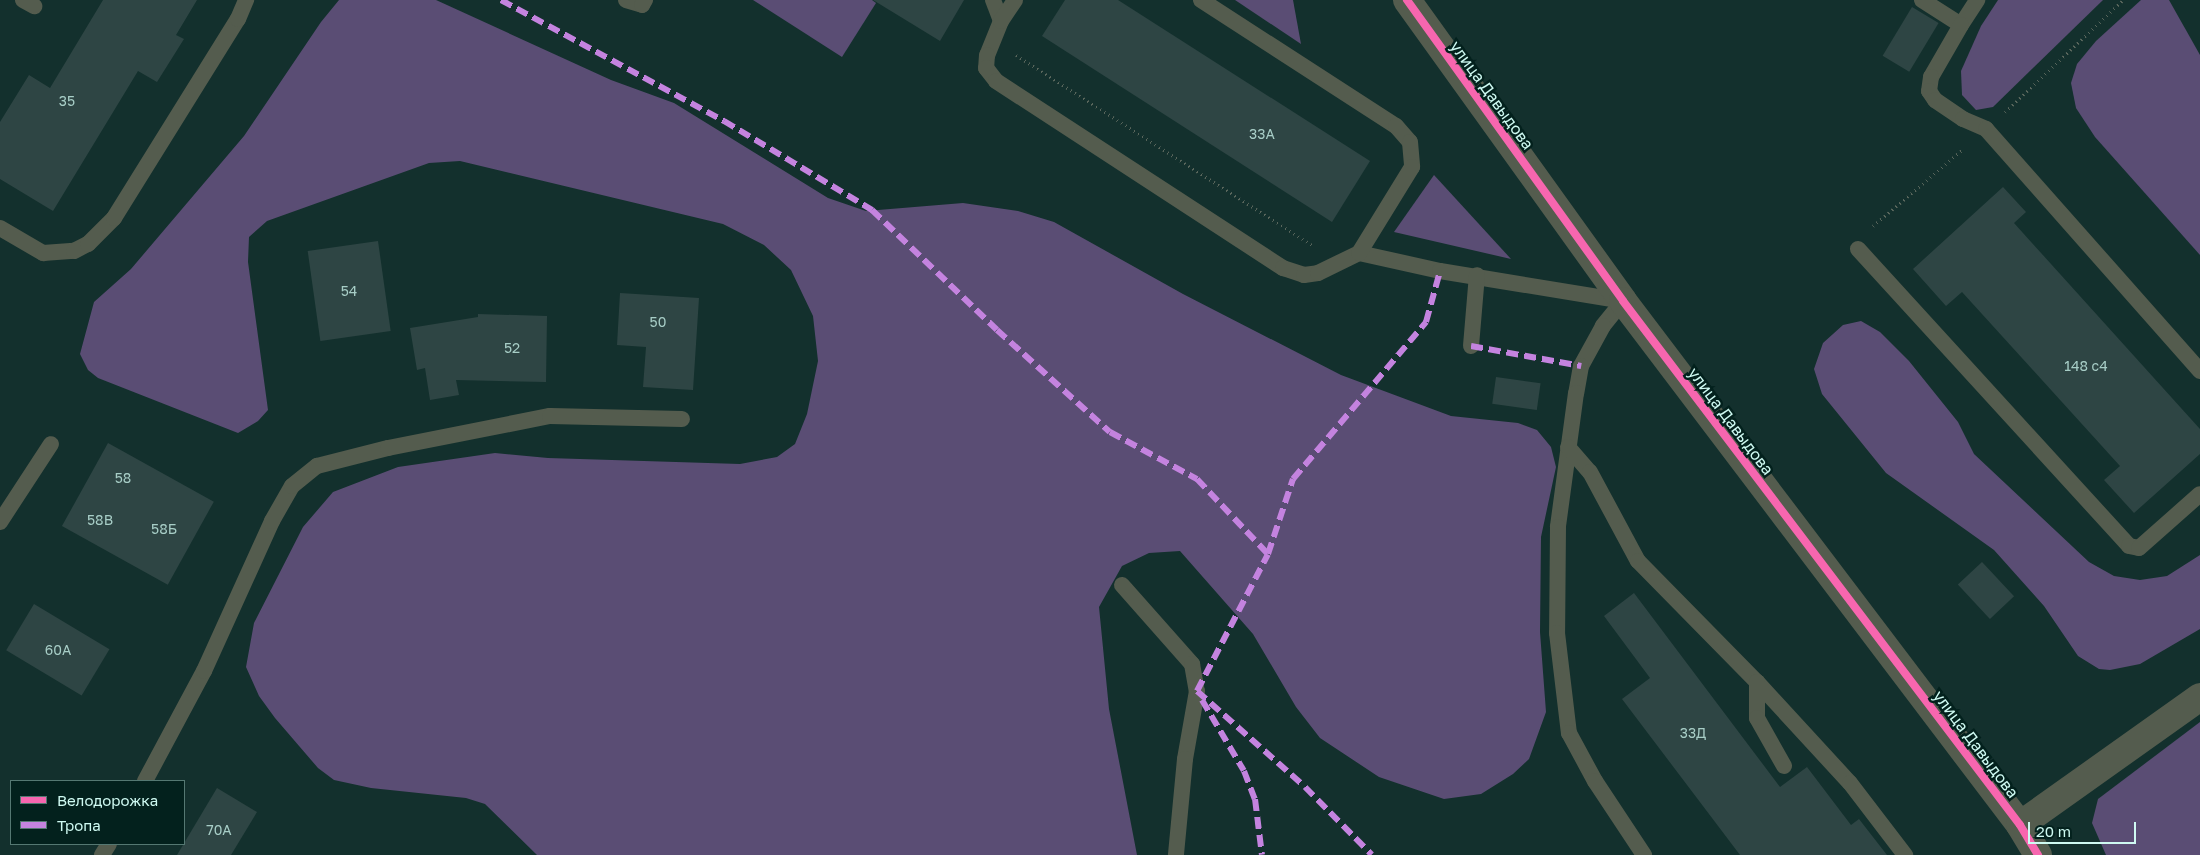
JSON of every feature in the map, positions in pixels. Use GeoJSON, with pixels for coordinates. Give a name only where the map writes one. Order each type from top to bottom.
{"type":"FeatureCollection","features":[{"type":"Feature","properties":{"kind":"street","name":"улица Давыдова"},"geometry":{"type":"LineString","coordinates":[[1407,0],[1623,301],[2020,825],[2038,855]]}},
{"type":"Feature","properties":{"kind":"street"},"geometry":{"type":"LineString","coordinates":[[2020,825],[2200,697]]}},
{"type":"Feature","properties":{"kind":"lane"},"geometry":{"type":"LineString","coordinates":[[0,228],[43,253],[74,251],[88,244],[114,218],[238,19],[246,0]]}},
{"type":"Feature","properties":{"kind":"lane"},"geometry":{"type":"LineString","coordinates":[[626,0],[642,5],[645,0]]}},
{"type":"Feature","properties":{"kind":"lane"},"geometry":{"type":"LineString","coordinates":[[993,0],[1001,21]]}},
{"type":"Feature","properties":{"kind":"lane"},"geometry":{"type":"LineString","coordinates":[[1015,0],[1001,21],[993,40],[986,68],[996,80],[1283,268],[1304,275],[1318,273],[1342,263],[1359,253],[1412,166],[1410,142],[1396,126],[1201,0]]}},
{"type":"Feature","properties":{"kind":"lane"},"geometry":{"type":"LineString","coordinates":[[1922,0],[1961,25]]}},
{"type":"Feature","properties":{"kind":"lane"},"geometry":{"type":"LineString","coordinates":[[1977,0],[1931,77],[1929,91],[1949,111],[1986,129],[2200,371]]}},
{"type":"Feature","properties":{"kind":"lane"},"geometry":{"type":"LineString","coordinates":[[1858,249],[2129,546],[2139,548],[2200,494]]}},
{"type":"Feature","properties":{"kind":"lane"},"geometry":{"type":"LineString","coordinates":[[1359,253],[1623,301],[1603,326],[1581,366],[1558,527],[1557,633],[1569,733],[1594,781],[1644,855]]}},
{"type":"Feature","properties":{"kind":"lane"},"geometry":{"type":"LineString","coordinates":[[1471,346],[1478,275]]}},
{"type":"Feature","properties":{"kind":"lane"},"geometry":{"type":"LineString","coordinates":[[146,780],[204,671],[272,521],[292,486],[317,466],[388,448],[550,416],[682,419]]}},
{"type":"Feature","properties":{"kind":"lane"},"geometry":{"type":"LineString","coordinates":[[0,522],[51,444]]}},
{"type":"Feature","properties":{"kind":"lane"},"geometry":{"type":"LineString","coordinates":[[1568,447],[1578,454],[1590,472],[1638,561],[1757,682],[1850,783],[1905,855]]}},
{"type":"Feature","properties":{"kind":"lane"},"geometry":{"type":"LineString","coordinates":[[1122,585],[1192,664],[1197,691],[1184,759],[1176,855]]}},
{"type":"Feature","properties":{"kind":"lane"},"geometry":{"type":"LineString","coordinates":[[1757,682],[1757,718],[1784,766]]}},
{"type":"Feature","properties":{"kind":"path"},"geometry":{"type":"LineString","coordinates":[[1858,249],[1865,232],[1986,129],[2123,0]]}},
{"type":"Feature","properties":{"kind":"path"},"geometry":{"type":"LineString","coordinates":[[993,40],[1342,263]]}},
{"type":"Feature","properties":{"kind":"shaded area"},"geometry":{"type":"Polygon","coordinates":[[[339,0],[436,0],[611,80],[674,103],[828,198],[866,211],[963,203],[1018,211],[1054,222],[1183,294],[1341,375],[1451,416],[1518,423],[1537,430],[1551,447],[1556,467],[1541,537],[1540,632],[1546,712],[1529,759],[1513,774],[1481,794],[1444,799],[1379,777],[1320,738],[1296,707],[1253,634],[1180,551],[1149,553],[1122,566],[1099,607],[1109,709],[1137,855],[537,855],[485,804],[466,798],[371,788],[334,780],[318,768],[275,718],[259,696],[246,667],[254,623],[303,527],[333,492],[398,467],[495,453],[548,458],[740,464],[777,457],[795,444],[807,414],[818,361],[813,316],[791,270],[764,245],[723,224],[460,161],[429,163],[267,221],[249,237],[248,262],[268,410],[258,421],[238,433],[98,378],[88,370],[80,354],[94,302],[131,269],[244,136],[321,22],[339,0]]]}},
{"type":"Feature","properties":{"kind":"shaded area"},"geometry":{"type":"Polygon","coordinates":[[[753,0],[872,0],[876,3],[842,57],[753,0]]]}},
{"type":"Feature","properties":{"kind":"shaded area"},"geometry":{"type":"Polygon","coordinates":[[[1235,0],[1293,0],[1301,44],[1235,0]]]}},
{"type":"Feature","properties":{"kind":"shaded area"},"geometry":{"type":"Polygon","coordinates":[[[1998,0],[2103,0],[1993,107],[1976,110],[1962,95],[1961,71],[1981,26],[1998,0]]]}},
{"type":"Feature","properties":{"kind":"shaded area"},"geometry":{"type":"Polygon","coordinates":[[[2141,0],[2169,0],[2200,55],[2200,255],[2095,137],[2076,108],[2071,83],[2077,64],[2096,41],[2141,0]]]}},
{"type":"Feature","properties":{"kind":"shaded area"},"geometry":{"type":"Polygon","coordinates":[[[1434,175],[1511,259],[1394,232],[1434,175]]]}},
{"type":"Feature","properties":{"kind":"shaded area"},"geometry":{"type":"Polygon","coordinates":[[[1861,321],[1880,332],[1909,361],[1958,422],[1974,454],[2089,562],[2114,576],[2140,580],[2167,576],[2200,555],[2200,629],[2140,664],[2110,670],[2099,669],[2078,656],[2044,606],[1994,550],[1886,473],[1822,394],[1814,369],[1823,343],[1843,325],[1861,321]]]}},
{"type":"Feature","properties":{"kind":"shaded area"},"geometry":{"type":"Polygon","coordinates":[[[2200,722],[2200,855],[2106,855],[2092,823],[2098,799],[2200,722]]]}},
{"type":"Feature","properties":{"kind":"building"},"geometry":{"type":"Polygon","coordinates":[[[103,0],[197,0],[176,35],[184,39],[157,82],[138,71],[53,211],[0,179],[0,122],[29,75],[50,88],[103,0]]]}},
{"type":"Feature","properties":{"kind":"building"},"geometry":{"type":"Polygon","coordinates":[[[873,0],[964,0],[940,41],[873,0]]]}},
{"type":"Feature","properties":{"kind":"building"},"geometry":{"type":"Polygon","coordinates":[[[1065,0],[1118,0],[1370,161],[1332,222],[1042,36],[1065,0]]]}},
{"type":"Feature","properties":{"kind":"building"},"geometry":{"type":"Polygon","coordinates":[[[1912,7],[1939,23],[1909,72],[1883,56],[1912,7]]]}},
{"type":"Feature","properties":{"kind":"building"},"geometry":{"type":"Polygon","coordinates":[[[2003,187],[2026,212],[2014,223],[2200,429],[2200,454],[2134,513],[2104,480],[2120,466],[1962,292],[1946,306],[1913,269],[2003,187]]]}},
{"type":"Feature","properties":{"kind":"building"},"geometry":{"type":"Polygon","coordinates":[[[378,241],[391,331],[320,341],[308,251],[378,241]]]}},
{"type":"Feature","properties":{"kind":"building"},"geometry":{"type":"Polygon","coordinates":[[[620,293],[699,298],[693,390],[643,387],[646,347],[617,345],[620,293]]]}},
{"type":"Feature","properties":{"kind":"building"},"geometry":{"type":"Polygon","coordinates":[[[478,314],[547,316],[546,382],[456,380],[459,395],[430,400],[425,368],[417,370],[410,328],[478,317],[478,314]]]}},
{"type":"Feature","properties":{"kind":"building"},"geometry":{"type":"Polygon","coordinates":[[[1496,377],[1541,383],[1537,410],[1492,404],[1496,377]]]}},
{"type":"Feature","properties":{"kind":"building"},"geometry":{"type":"Polygon","coordinates":[[[108,443],[214,502],[168,585],[62,526],[108,443]]]}},
{"type":"Feature","properties":{"kind":"building"},"geometry":{"type":"Polygon","coordinates":[[[1982,562],[2014,596],[1990,619],[1958,585],[1982,562]]]}},
{"type":"Feature","properties":{"kind":"building"},"geometry":{"type":"Polygon","coordinates":[[[1634,593],[1780,787],[1807,767],[1851,825],[1859,819],[1887,855],[1740,855],[1622,699],[1650,678],[1604,616],[1634,593]]]}},
{"type":"Feature","properties":{"kind":"building"},"geometry":{"type":"Polygon","coordinates":[[[34,604],[109,649],[82,696],[6,650],[34,604]]]}},
{"type":"Feature","properties":{"kind":"building"},"geometry":{"type":"Polygon","coordinates":[[[217,788],[257,812],[231,855],[177,855],[183,845],[185,845],[185,842],[217,788]]]}},
{"type":"Feature","properties":{"kind":"marked path"},"geometry":{"type":"LineString","coordinates":[[501,0],[724,121],[872,210],[997,330],[1110,432],[1197,479],[1268,554]]}},
{"type":"Feature","properties":{"kind":"marked path"},"geometry":{"type":"LineString","coordinates":[[1197,691],[1268,554],[1293,479],[1426,322],[1440,271]]}},
{"type":"Feature","properties":{"kind":"marked path"},"geometry":{"type":"LineString","coordinates":[[1471,346],[1581,366]]}},
{"type":"Feature","properties":{"kind":"marked path"},"geometry":{"type":"LineString","coordinates":[[1197,691],[1305,787],[1372,855]]}},
{"type":"Feature","properties":{"kind":"marked path"},"geometry":{"type":"LineString","coordinates":[[1202,700],[1244,771],[1255,799],[1262,855]]}},
{"type":"Feature","properties":{"kind":"cycle path"},"geometry":{"type":"LineString","coordinates":[[1407,0],[1623,301],[2020,825],[2038,855]]}}]}
